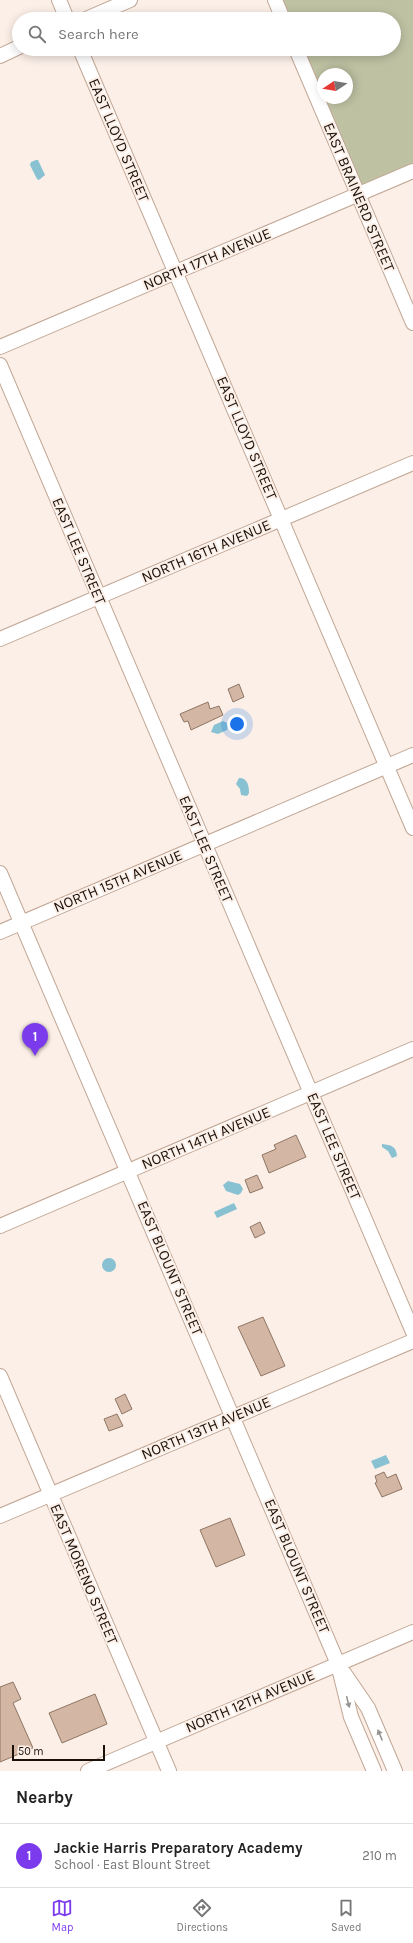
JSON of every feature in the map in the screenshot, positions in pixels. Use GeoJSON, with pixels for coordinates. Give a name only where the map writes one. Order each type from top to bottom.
{"type":"FeatureCollection","features":[{"type":"Feature","properties":{"kind":"street"},"geometry":{"type":"LineString","coordinates":[[59,0],[64,12]]}},
{"type":"Feature","properties":{"kind":"street"},"geometry":{"type":"LineString","coordinates":[[102,12],[130,0]]}},
{"type":"Feature","properties":{"kind":"street"},"geometry":{"type":"LineString","coordinates":[[275,0],[280,12]]}},
{"type":"Feature","properties":{"kind":"street"},"geometry":{"type":"LineString","coordinates":[[0,56],[12,51]]}},
{"type":"Feature","properties":{"kind":"street","name":"EAST LLOYD STREET"},"geometry":{"type":"LineString","coordinates":[[83,56],[413,828]]}},
{"type":"Feature","properties":{"kind":"street","name":"EAST BRAINERD STREET"},"geometry":{"type":"LineString","coordinates":[[299,56],[413,323]]}},
{"type":"Feature","properties":{"kind":"street","name":"NORTH 17TH AVENUE"},"geometry":{"type":"LineString","coordinates":[[0,348],[413,171]]}},
{"type":"Feature","properties":{"kind":"street","name":"EAST LEE STREET"},"geometry":{"type":"LineString","coordinates":[[0,365],[413,1332]]}},
{"type":"Feature","properties":{"kind":"street","name":"NORTH 16TH AVENUE"},"geometry":{"type":"LineString","coordinates":[[0,640],[413,463]]}},
{"type":"Feature","properties":{"kind":"street","name":"NORTH 15TH AVENUE"},"geometry":{"type":"LineString","coordinates":[[0,932],[413,755]]}},
{"type":"Feature","properties":{"kind":"street","name":"EAST BLOUNT STREET"},"geometry":{"type":"LineString","coordinates":[[0,873],[338,1664],[351,1717],[374,1771]]}},
{"type":"Feature","properties":{"kind":"street","name":"NORTH 14TH AVENUE"},"geometry":{"type":"LineString","coordinates":[[0,1226],[413,1050]]}},
{"type":"Feature","properties":{"kind":"street","name":"NORTH 13TH AVENUE"},"geometry":{"type":"LineString","coordinates":[[0,1516],[413,1341]]}},
{"type":"Feature","properties":{"kind":"street","name":"EAST MORENO STREET"},"geometry":{"type":"LineString","coordinates":[[0,1376],[169,1771]]}},
{"type":"Feature","properties":{"kind":"street","name":"NORTH 12TH AVENUE"},"geometry":{"type":"LineString","coordinates":[[88,1771],[413,1632]]}},
{"type":"Feature","properties":{"kind":"street","name":"EAST BLOUNT STREET"},"geometry":{"type":"LineString","coordinates":[[338,1664],[368,1708],[395,1771]]}},
{"type":"Feature","properties":{"kind":"green space"},"geometry":{"type":"Polygon","coordinates":[[[281,0],[413,0],[413,164],[361,186],[326,104],[353,104],[353,68],[317,68],[317,84],[305,56],[401,56],[401,12],[286,12],[281,0]]]}},
{"type":"Feature","properties":{"kind":"water"},"geometry":{"type":"Polygon","coordinates":[[[38,160],[45,175],[39,180],[37,179],[30,165],[31,162],[38,160]]]}},
{"type":"Feature","properties":{"kind":"water"},"geometry":{"type":"Polygon","coordinates":[[[223,721],[229,724],[227,730],[218,734],[211,732],[214,725],[223,721]]]}},
{"type":"Feature","properties":{"kind":"water"},"geometry":{"type":"Polygon","coordinates":[[[239,778],[244,779],[247,783],[249,793],[247,796],[241,795],[240,789],[236,784],[239,778]]]}},
{"type":"Feature","properties":{"kind":"water"},"geometry":{"type":"Polygon","coordinates":[[[382,1144],[394,1148],[397,1156],[392,1158],[388,1151],[382,1147],[382,1144]]]}},
{"type":"Feature","properties":{"kind":"water"},"geometry":{"type":"Polygon","coordinates":[[[228,1181],[240,1184],[243,1189],[241,1193],[238,1195],[226,1191],[223,1185],[228,1181]]]}},
{"type":"Feature","properties":{"kind":"water"},"geometry":{"type":"Polygon","coordinates":[[[234,1203],[237,1209],[217,1218],[214,1212],[234,1203]]]}},
{"type":"Feature","properties":{"kind":"water"},"geometry":{"type":"Polygon","coordinates":[[[109,1258],[114,1260],[116,1265],[114,1270],[109,1272],[104,1270],[102,1265],[104,1260],[109,1258]]]}},
{"type":"Feature","properties":{"kind":"water"},"geometry":{"type":"Polygon","coordinates":[[[386,1455],[390,1463],[375,1469],[371,1461],[386,1455]]]}},
{"type":"Feature","properties":{"kind":"building"},"geometry":{"type":"Polygon","coordinates":[[[239,684],[244,697],[233,702],[228,689],[239,684]]]}},
{"type":"Feature","properties":{"kind":"building"},"geometry":{"type":"Polygon","coordinates":[[[208,702],[210,709],[219,706],[223,715],[191,730],[188,721],[184,722],[180,714],[208,702]]]}},
{"type":"Feature","properties":{"kind":"building"},"geometry":{"type":"Polygon","coordinates":[[[296,1135],[306,1157],[269,1173],[262,1155],[276,1149],[274,1145],[296,1135]]]}},
{"type":"Feature","properties":{"kind":"building"},"geometry":{"type":"Polygon","coordinates":[[[257,1175],[263,1188],[250,1193],[245,1180],[257,1175]]]}},
{"type":"Feature","properties":{"kind":"building"},"geometry":{"type":"Polygon","coordinates":[[[260,1222],[265,1233],[255,1238],[250,1227],[260,1222]]]}},
{"type":"Feature","properties":{"kind":"building"},"geometry":{"type":"Polygon","coordinates":[[[263,1317],[285,1366],[261,1376],[238,1327],[263,1317]]]}},
{"type":"Feature","properties":{"kind":"building"},"geometry":{"type":"Polygon","coordinates":[[[125,1394],[132,1409],[122,1414],[115,1399],[125,1394]]]}},
{"type":"Feature","properties":{"kind":"building"},"geometry":{"type":"Polygon","coordinates":[[[117,1414],[123,1426],[109,1431],[104,1419],[117,1414]]]}},
{"type":"Feature","properties":{"kind":"building"},"geometry":{"type":"Polygon","coordinates":[[[384,1472],[387,1478],[396,1474],[402,1489],[382,1497],[375,1483],[377,1482],[375,1476],[384,1472]]]}},
{"type":"Feature","properties":{"kind":"building"},"geometry":{"type":"Polygon","coordinates":[[[230,1518],[245,1555],[216,1567],[200,1530],[230,1518]]]}},
{"type":"Feature","properties":{"kind":"building"},"geometry":{"type":"Polygon","coordinates":[[[13,1682],[21,1699],[13,1703],[33,1748],[0,1762],[0,1687],[13,1682]]]}},
{"type":"Feature","properties":{"kind":"building"},"geometry":{"type":"Polygon","coordinates":[[[95,1694],[107,1724],[62,1743],[49,1713],[95,1694]]]}},
{"type":"Feature","properties":{"kind":"place","name":"Jackie Harris Preparatory Academy"},"geometry":{"type":"Point","coordinates":[35,1056]}}]}
